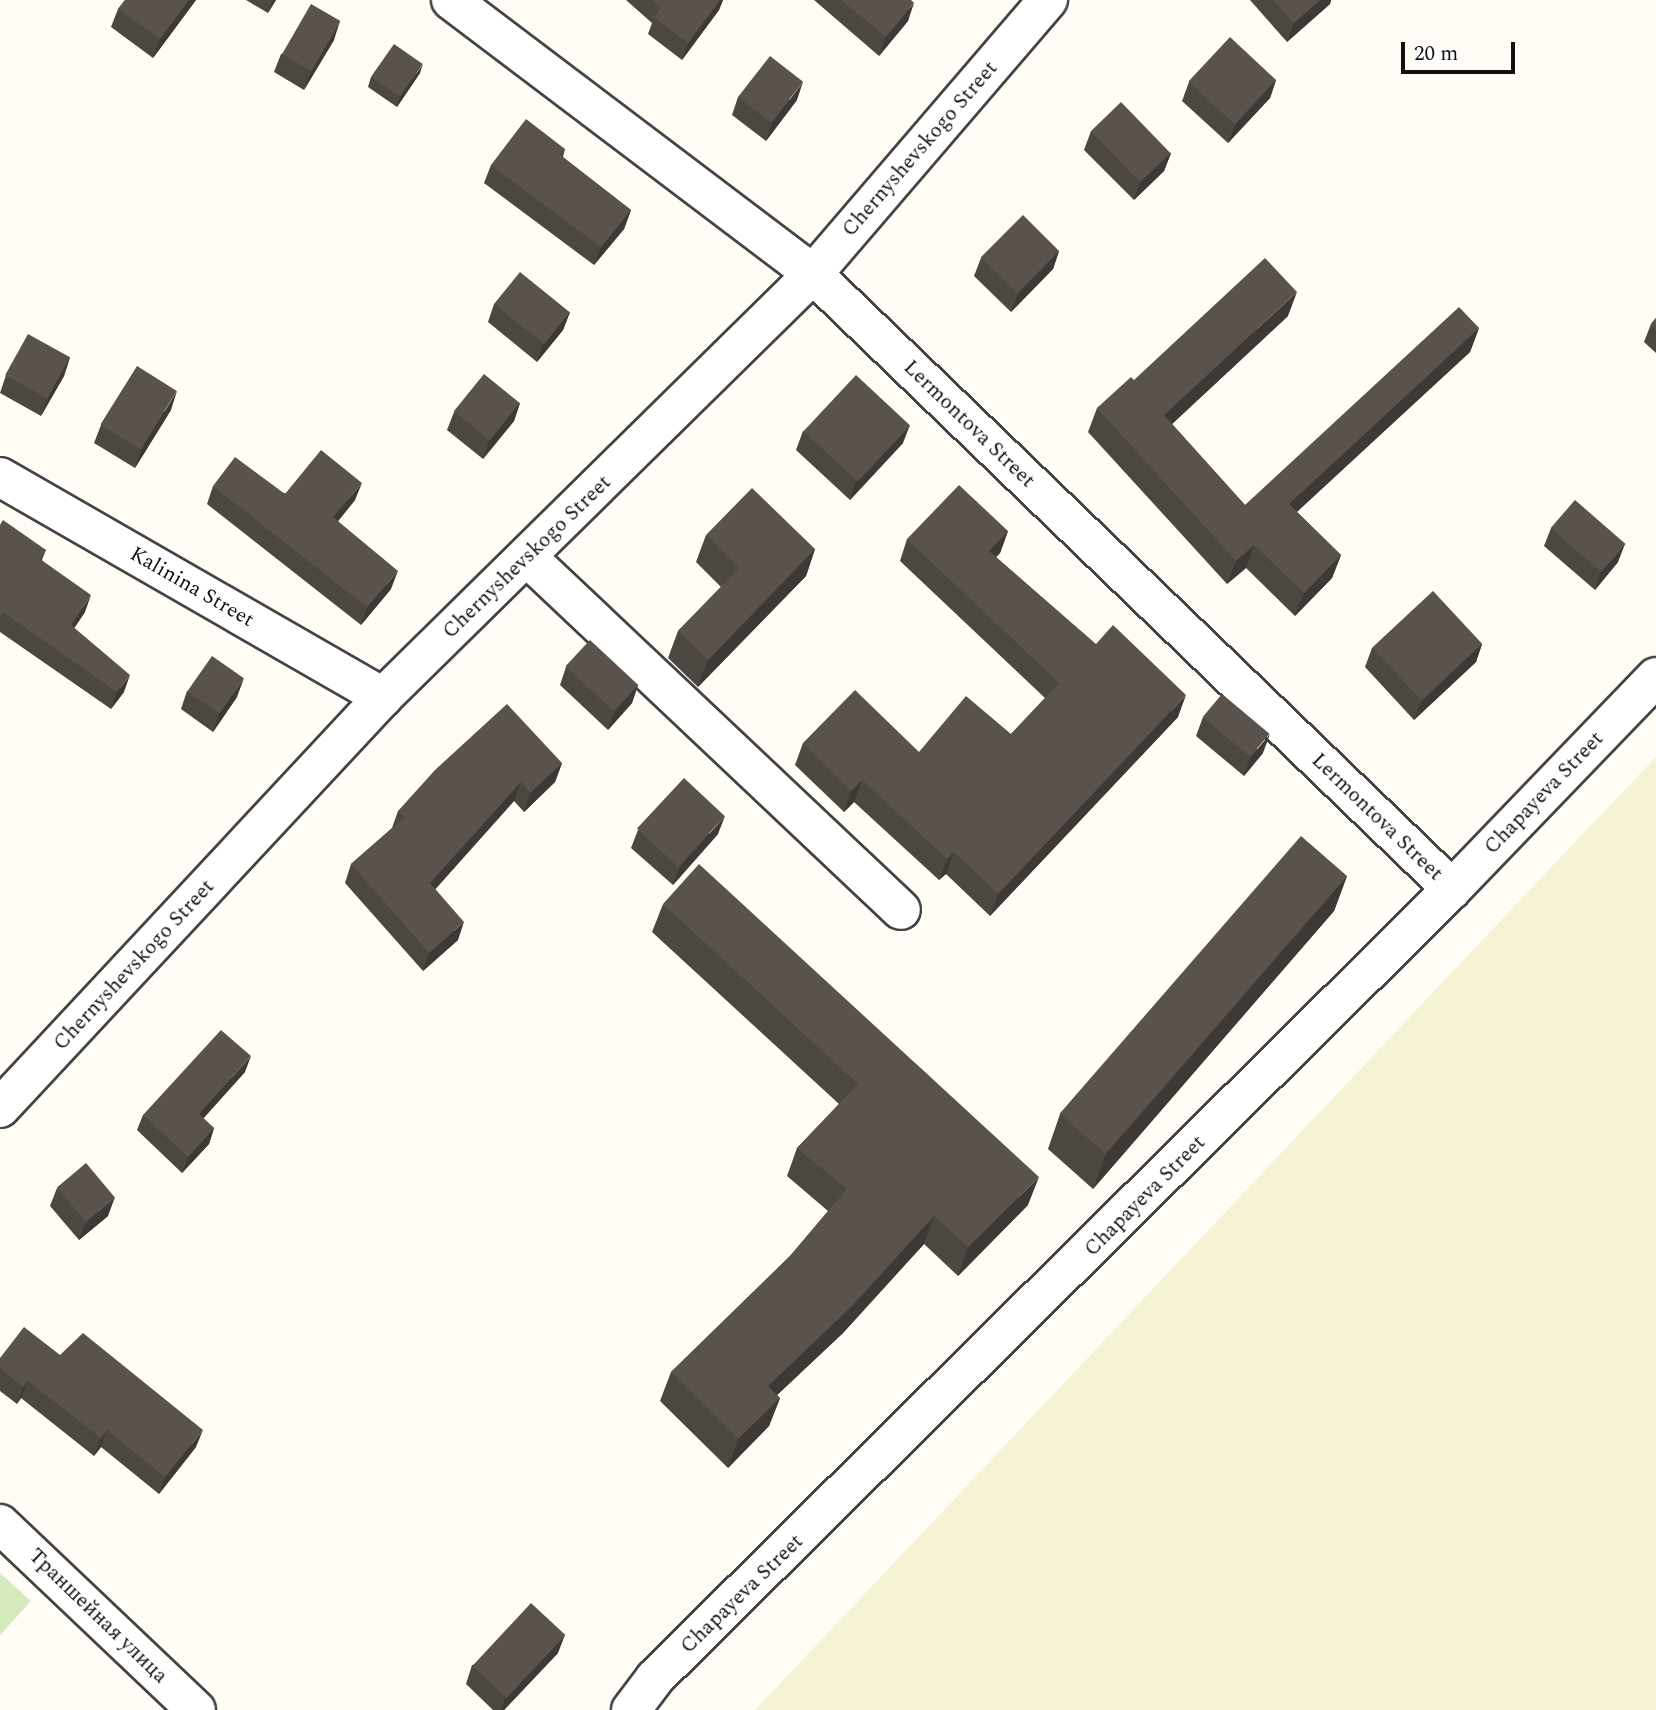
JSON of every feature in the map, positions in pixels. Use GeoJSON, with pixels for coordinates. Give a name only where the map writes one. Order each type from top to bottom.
{"type":"FeatureCollection","features":[{"type":"Feature","properties":{"kind":"street","name":"Lermontova Street"},"geometry":{"type":"LineString","coordinates":[[451,0],[813,274],[1452,889]]}},
{"type":"Feature","properties":{"kind":"street","name":"Chernyshevskogo Street"},"geometry":{"type":"LineString","coordinates":[[0,1108],[383,697],[813,274],[1048,0]]}},
{"type":"Feature","properties":{"kind":"street","name":"Kalinina Street"},"geometry":{"type":"LineString","coordinates":[[0,477],[383,697]]}},
{"type":"Feature","properties":{"kind":"street"},"geometry":{"type":"LineString","coordinates":[[527,557],[901,910]]}},
{"type":"Feature","properties":{"kind":"street","name":"Chapayeva Street"},"geometry":{"type":"LineString","coordinates":[[631,1710],[655,1678],[1452,889],[1656,677]]}},
{"type":"Feature","properties":{"kind":"street","name":"Траншейная улица"},"geometry":{"type":"LineString","coordinates":[[0,1524],[196,1710]]}},
{"type":"Feature","properties":{"kind":"shaded area"},"geometry":{"type":"Polygon","coordinates":[[[1656,757],[1656,1710],[755,1710],[1557,861],[1656,757]]]}},
{"type":"Feature","properties":{"kind":"green space"},"geometry":{"type":"Polygon","coordinates":[[[0,1573],[31,1601],[0,1635],[0,1573]]]}},
{"type":"Feature","properties":{"kind":"building"},"geometry":{"type":"Polygon","coordinates":[[[125,0],[189,0],[160,39],[118,9],[125,0]]]}},
{"type":"Feature","properties":{"kind":"building"},"geometry":{"type":"Polygon","coordinates":[[[652,0],[720,0],[688,43],[654,17],[661,8],[652,0]]]}},
{"type":"Feature","properties":{"kind":"building"},"geometry":{"type":"Polygon","coordinates":[[[841,0],[911,0],[914,3],[886,37],[841,0]]]}},
{"type":"Feature","properties":{"kind":"building"},"geometry":{"type":"Polygon","coordinates":[[[1273,0],[1320,0],[1294,23],[1273,0]]]}},
{"type":"Feature","properties":{"kind":"building"},"geometry":{"type":"Polygon","coordinates":[[[311,4],[340,21],[311,71],[282,54],[311,4]]]}},
{"type":"Feature","properties":{"kind":"building"},"geometry":{"type":"Polygon","coordinates":[[[1230,37],[1276,80],[1234,125],[1188,82],[1230,37]]]}},
{"type":"Feature","properties":{"kind":"building"},"geometry":{"type":"Polygon","coordinates":[[[394,44],[423,64],[400,97],[371,77],[394,44]]]}},
{"type":"Feature","properties":{"kind":"building"},"geometry":{"type":"Polygon","coordinates":[[[770,56],[803,82],[771,123],[738,97],[770,56]]]}},
{"type":"Feature","properties":{"kind":"building"},"geometry":{"type":"Polygon","coordinates":[[[1121,102],[1170,153],[1140,182],[1091,131],[1121,102]]]}},
{"type":"Feature","properties":{"kind":"building"},"geometry":{"type":"Polygon","coordinates":[[[526,119],[565,149],[560,155],[631,210],[601,247],[491,165],[526,119]]]}},
{"type":"Feature","properties":{"kind":"building"},"geometry":{"type":"Polygon","coordinates":[[[1023,215],[1059,251],[1017,293],[981,257],[1023,215]]]}},
{"type":"Feature","properties":{"kind":"building"},"geometry":{"type":"Polygon","coordinates":[[[1265,258],[1297,292],[1164,415],[1245,505],[1459,307],[1479,328],[1289,504],[1341,555],[1304,593],[1254,545],[1236,561],[1097,408],[1131,377],[1134,380],[1265,258]]]}},
{"type":"Feature","properties":{"kind":"building"},"geometry":{"type":"Polygon","coordinates":[[[520,272],[570,312],[544,344],[494,304],[520,272]]]}},
{"type":"Feature","properties":{"kind":"building"},"geometry":{"type":"Polygon","coordinates":[[[28,334],[70,357],[47,398],[5,375],[28,334]]]}},
{"type":"Feature","properties":{"kind":"building"},"geometry":{"type":"Polygon","coordinates":[[[137,366],[177,391],[140,449],[100,425],[137,366]]]}},
{"type":"Feature","properties":{"kind":"building"},"geometry":{"type":"Polygon","coordinates":[[[484,374],[520,403],[490,440],[454,411],[484,374]]]}},
{"type":"Feature","properties":{"kind":"building"},"geometry":{"type":"Polygon","coordinates":[[[856,375],[910,425],[858,482],[803,431],[856,375]]]}},
{"type":"Feature","properties":{"kind":"building"},"geometry":{"type":"Polygon","coordinates":[[[321,450],[362,483],[333,517],[398,571],[367,607],[213,486],[235,457],[285,494],[321,450]]]}},
{"type":"Feature","properties":{"kind":"building"},"geometry":{"type":"Polygon","coordinates":[[[959,485],[1008,531],[989,551],[1096,644],[1113,625],[1186,695],[998,894],[954,852],[947,859],[862,780],[851,791],[803,743],[855,690],[919,752],[966,696],[1011,734],[1059,683],[907,539],[959,485]]]}},
{"type":"Feature","properties":{"kind":"building"},"geometry":{"type":"Polygon","coordinates":[[[752,488],[815,549],[708,660],[678,631],[739,568],[706,535],[752,488]]]}},
{"type":"Feature","properties":{"kind":"building"},"geometry":{"type":"Polygon","coordinates":[[[1575,500],[1626,544],[1601,572],[1551,528],[1575,500]]]}},
{"type":"Feature","properties":{"kind":"building"},"geometry":{"type":"Polygon","coordinates":[[[3,520],[46,550],[40,559],[91,595],[71,625],[130,675],[117,692],[3,612],[0,616],[0,525],[3,520]]]}},
{"type":"Feature","properties":{"kind":"building"},"geometry":{"type":"Polygon","coordinates":[[[1433,591],[1482,644],[1421,700],[1372,648],[1433,591]]]}},
{"type":"Feature","properties":{"kind":"building"},"geometry":{"type":"Polygon","coordinates":[[[590,640],[638,685],[614,711],[565,666],[590,640]]]}},
{"type":"Feature","properties":{"kind":"building"},"geometry":{"type":"Polygon","coordinates":[[[212,656],[244,678],[219,714],[187,691],[212,656]]]}},
{"type":"Feature","properties":{"kind":"building"},"geometry":{"type":"Polygon","coordinates":[[[1222,694],[1269,734],[1250,757],[1203,717],[1222,694]]]}},
{"type":"Feature","properties":{"kind":"building"},"geometry":{"type":"Polygon","coordinates":[[[507,704],[562,763],[530,793],[521,782],[430,883],[464,922],[429,953],[351,864],[405,817],[398,811],[435,770],[507,704]]]}},
{"type":"Feature","properties":{"kind":"building"},"geometry":{"type":"Polygon","coordinates":[[[684,778],[725,816],[678,867],[637,828],[684,778]]]}},
{"type":"Feature","properties":{"kind":"building"},"geometry":{"type":"Polygon","coordinates":[[[1301,836],[1347,876],[1106,1154],[1060,1114],[1301,836]]]}},
{"type":"Feature","properties":{"kind":"building"},"geometry":{"type":"Polygon","coordinates":[[[699,864],[1039,1177],[968,1247],[934,1216],[853,1305],[768,1386],[780,1398],[738,1439],[671,1372],[790,1256],[847,1189],[797,1148],[858,1084],[663,904],[699,864]]]}},
{"type":"Feature","properties":{"kind":"building"},"geometry":{"type":"Polygon","coordinates":[[[221,1030],[251,1056],[199,1114],[214,1128],[188,1157],[143,1115],[221,1030]]]}},
{"type":"Feature","properties":{"kind":"building"},"geometry":{"type":"Polygon","coordinates":[[[86,1163],[115,1197],[86,1222],[57,1187],[86,1163]]]}},
{"type":"Feature","properties":{"kind":"building"},"geometry":{"type":"Polygon","coordinates":[[[24,1327],[60,1355],[83,1333],[203,1430],[165,1477],[107,1430],[101,1438],[28,1381],[23,1387],[0,1368],[0,1358],[24,1327]]]}},
{"type":"Feature","properties":{"kind":"building"},"geometry":{"type":"Polygon","coordinates":[[[531,1603],[565,1635],[507,1698],[472,1666],[531,1603]]]}}]}
